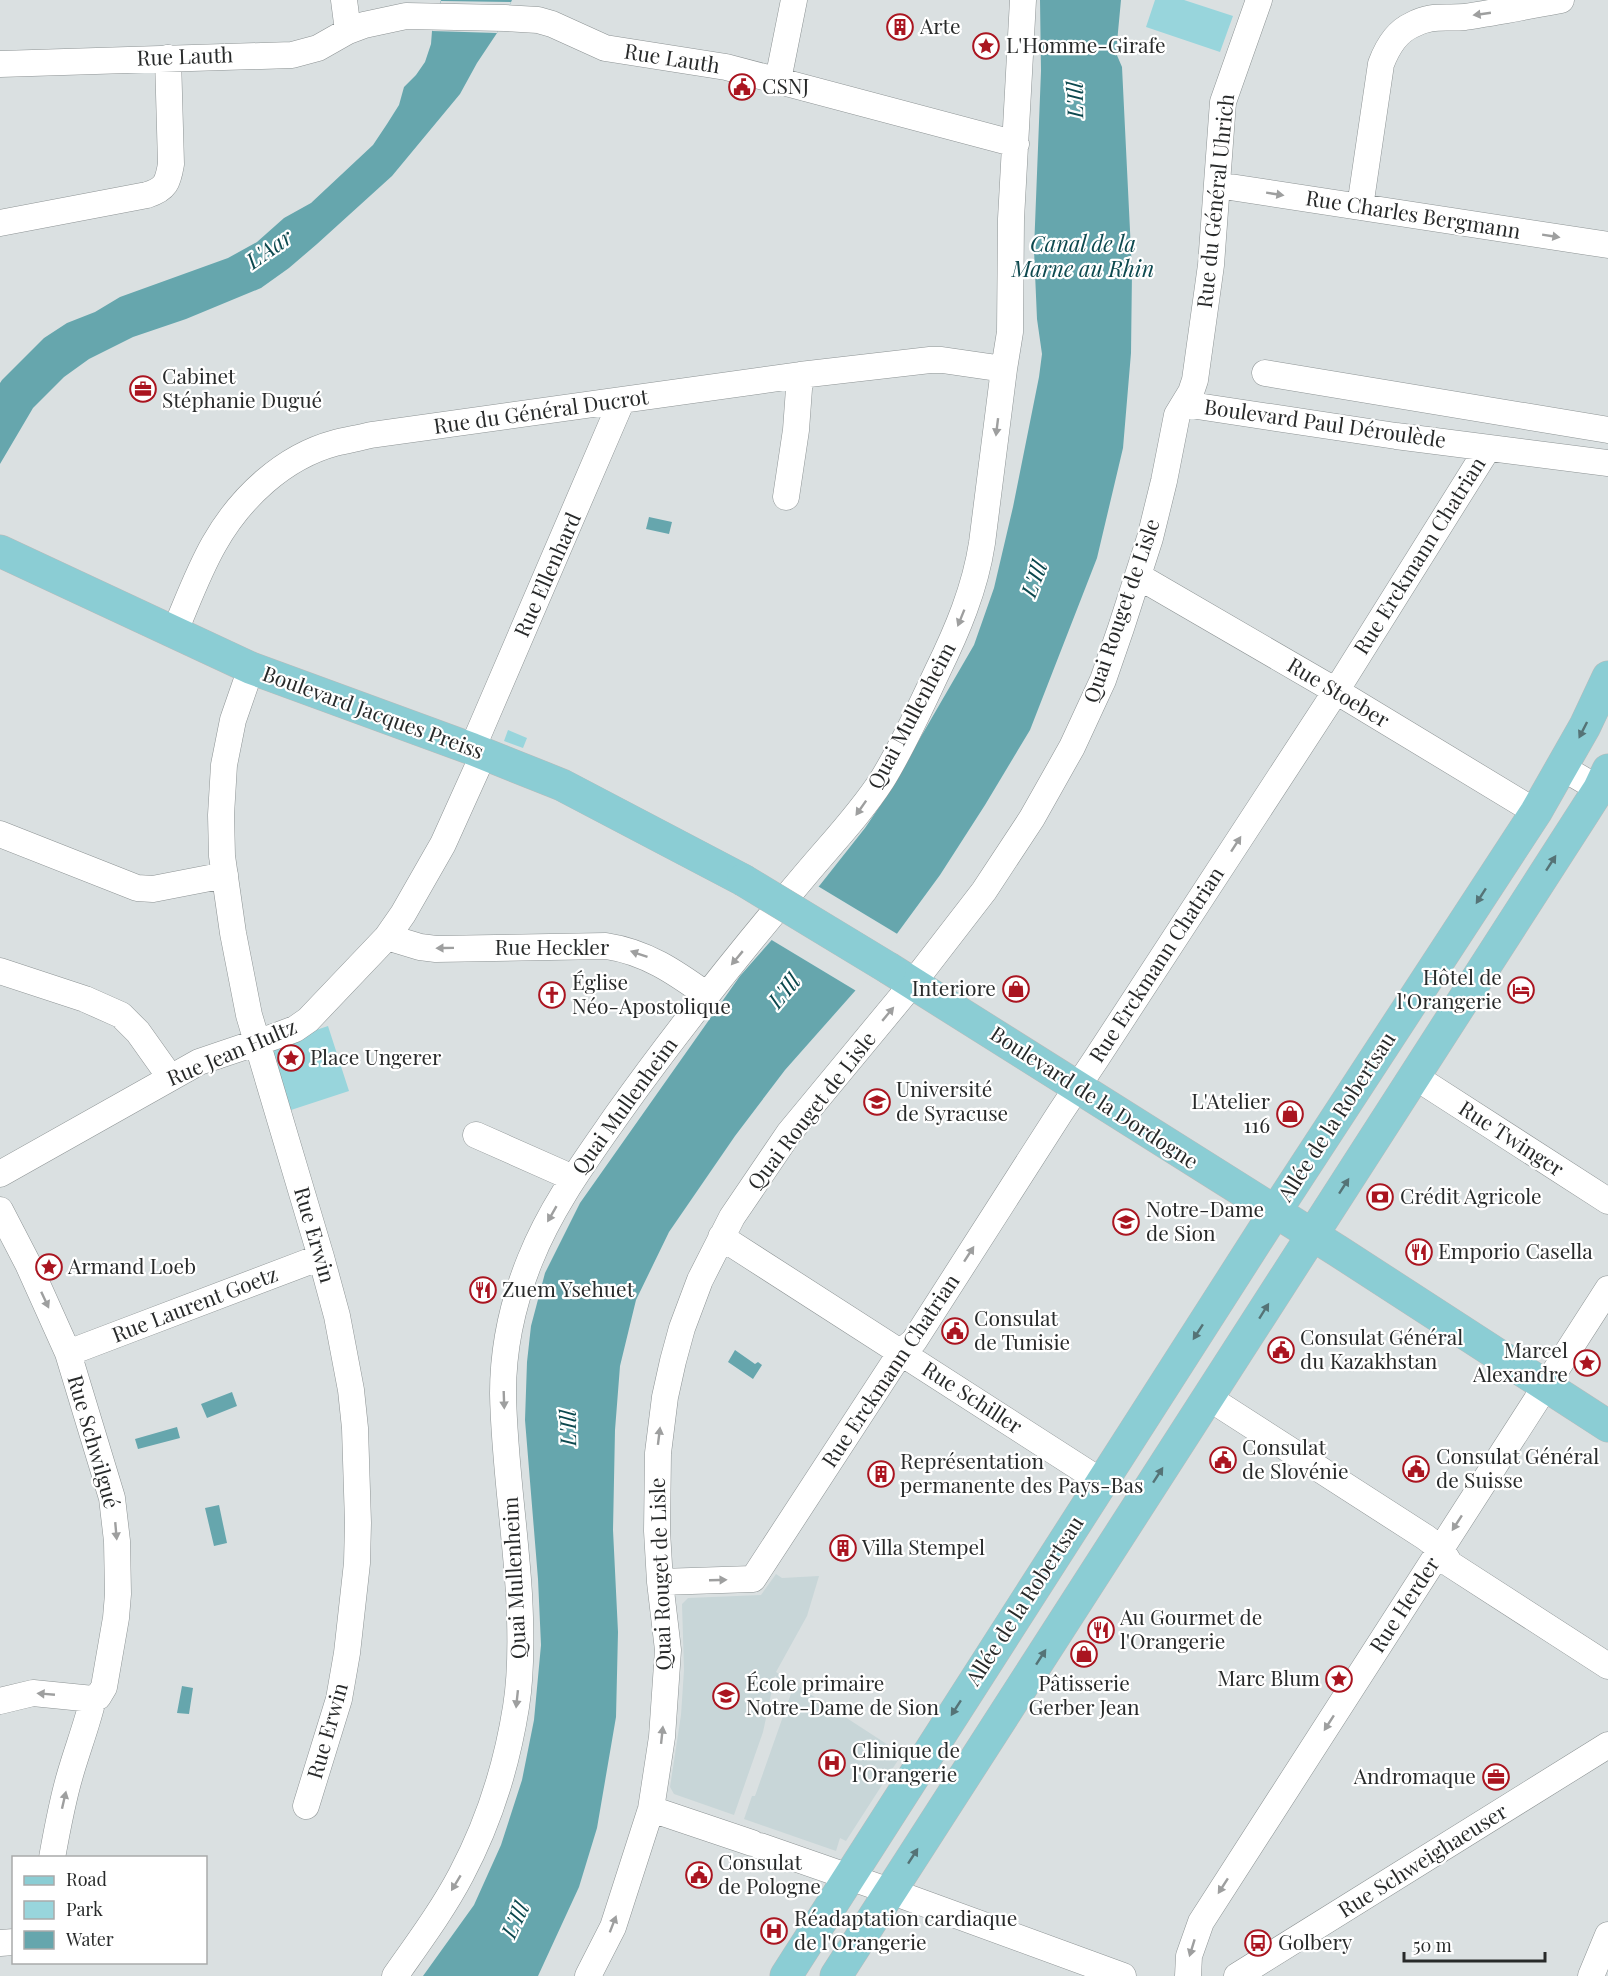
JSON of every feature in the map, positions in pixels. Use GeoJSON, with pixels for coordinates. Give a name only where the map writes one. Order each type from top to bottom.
{"type":"FeatureCollection","features":[{"type":"Feature","properties":{"kind":"main road","name":"Boulevard Jacques Preiss"},"geometry":{"type":"LineString","coordinates":[[0,551],[251,668],[478,751],[587,796],[743,880],[901,976]]}},
{"type":"Feature","properties":{"kind":"main road","name":"Allée de la Robertsau"},"geometry":{"type":"LineString","coordinates":[[786,1976],[1275,1212],[1536,812],[1563,768],[1608,677]]}},
{"type":"Feature","properties":{"kind":"main road","name":"Allée de la Robertsau"},"geometry":{"type":"LineString","coordinates":[[836,1976],[1414,1076],[1606,789]]}},
{"type":"Feature","properties":{"kind":"main road","name":"Boulevard de la Dordogne"},"geometry":{"type":"LineString","coordinates":[[901,976],[1312,1235],[1608,1426]]}},
{"type":"Feature","properties":{"kind":"main road"},"geometry":{"type":"LineString","coordinates":[[1171,1374],[1209,1398]]}},
{"type":"Feature","properties":{"kind":"main road"},"geometry":{"type":"LineString","coordinates":[[1102,1482],[1138,1506]]}},
{"type":"Feature","properties":{"kind":"street"},"geometry":{"type":"LineString","coordinates":[[344,0],[348,31]]}},
{"type":"Feature","properties":{"kind":"street"},"geometry":{"type":"LineString","coordinates":[[778,80],[794,0]]}},
{"type":"Feature","properties":{"kind":"street","name":"Quai Mullenheim"},"geometry":{"type":"LineString","coordinates":[[395,1976],[429,1929],[462,1873],[488,1813],[504,1763],[516,1706],[520,1658],[519,1592],[503,1393],[506,1347],[520,1285],[530,1258],[544,1227],[573,1178],[642,1080],[707,995],[855,818],[883,777],[924,700],[969,599],[979,564],[1010,332],[1011,219],[1023,0]]}},
{"type":"Feature","properties":{"kind":"street","name":"Rue du Général Uhrich"},"geometry":{"type":"LineString","coordinates":[[1184,404],[1195,380],[1211,265],[1223,102],[1259,0]]}},
{"type":"Feature","properties":{"kind":"street"},"geometry":{"type":"LineString","coordinates":[[1360,207],[1381,64],[1392,42],[1410,25],[1423,20],[1441,8],[1458,18],[1561,0]]}},
{"type":"Feature","properties":{"kind":"street","name":"Rue Lauth"},"geometry":{"type":"LineString","coordinates":[[0,64],[292,55],[318,48],[364,25],[391,18],[538,20],[605,48],[726,67],[1016,144]]}},
{"type":"Feature","properties":{"kind":"street"},"geometry":{"type":"LineString","coordinates":[[0,223],[147,195],[158,192],[165,186],[171,164],[168,58]]}},
{"type":"Feature","properties":{"kind":"street","name":"Rue Charles Bergmann"},"geometry":{"type":"LineString","coordinates":[[1217,184],[1608,245]]}},
{"type":"Feature","properties":{"kind":"street","name":"Rue du Général Ducrot"},"geometry":{"type":"LineString","coordinates":[[174,633],[213,545],[231,517],[266,480],[306,454],[333,443],[371,435],[800,375],[930,360],[1004,369]]}},
{"type":"Feature","properties":{"kind":"street","name":"Boulevard Paul Déroulède"},"geometry":{"type":"LineString","coordinates":[[1265,373],[1608,430]]}},
{"type":"Feature","properties":{"kind":"street"},"geometry":{"type":"LineString","coordinates":[[786,497],[796,430],[800,375]]}},
{"type":"Feature","properties":{"kind":"street","name":"Rue Ellenhard"},"geometry":{"type":"LineString","coordinates":[[478,751],[622,400]]}},
{"type":"Feature","properties":{"kind":"street","name":"Boulevard Paul Déroulède"},"geometry":{"type":"LineString","coordinates":[[1184,404],[1608,463]]}},
{"type":"Feature","properties":{"kind":"street","name":"Quai Rouget de Lisle"},"geometry":{"type":"LineString","coordinates":[[588,1976],[613,1927],[651,1809],[662,1737],[668,1650],[660,1582],[656,1489],[658,1453],[665,1397],[689,1308],[700,1280],[732,1217],[789,1133],[901,976],[984,891],[1032,818],[1072,747],[1103,680],[1138,576],[1164,482],[1177,414],[1184,404]]}},
{"type":"Feature","properties":{"kind":"street","name":"Rue Erckmann Chatrian"},"geometry":{"type":"LineString","coordinates":[[660,1582],[753,1579],[901,1352],[914,1341],[1336,691],[1488,448]]}},
{"type":"Feature","properties":{"kind":"street","name":"Rue Stoeber"},"geometry":{"type":"LineString","coordinates":[[1138,576],[1336,691],[1536,812]]}},
{"type":"Feature","properties":{"kind":"street","name":"Rue Erwin"},"geometry":{"type":"LineString","coordinates":[[251,668],[233,720],[224,765],[221,815],[225,875],[242,979],[257,1042],[337,1317],[351,1389],[355,1428],[358,1523],[353,1605],[339,1700],[306,1806]]}},
{"type":"Feature","properties":{"kind":"street","name":"Rue Jean Hultz"},"geometry":{"type":"LineString","coordinates":[[0,1174],[199,1062],[295,1029],[308,1020],[387,937],[418,890],[440,851],[478,751]]}},
{"type":"Feature","properties":{"kind":"street"},"geometry":{"type":"LineString","coordinates":[[1563,768],[1606,789]]}},
{"type":"Feature","properties":{"kind":"street"},"geometry":{"type":"LineString","coordinates":[[0,834],[137,888],[153,889],[225,875]]}},
{"type":"Feature","properties":{"kind":"street","name":"Rue Heckler"},"geometry":{"type":"LineString","coordinates":[[387,937],[420,947],[436,949],[606,946],[620,948],[648,957],[667,967],[707,995]]}},
{"type":"Feature","properties":{"kind":"street"},"geometry":{"type":"LineString","coordinates":[[0,971],[85,999],[121,1016],[138,1032],[170,1077]]}},
{"type":"Feature","properties":{"kind":"street","name":"Rue Twinger"},"geometry":{"type":"LineString","coordinates":[[1414,1076],[1608,1201]]}},
{"type":"Feature","properties":{"kind":"street"},"geometry":{"type":"LineString","coordinates":[[476,1135],[573,1178]]}},
{"type":"Feature","properties":{"kind":"street","name":"Rue Schwilgué"},"geometry":{"type":"LineString","coordinates":[[0,1210],[28,1264],[68,1353],[112,1497],[117,1541],[116,1618],[104,1687],[98,1697],[93,1699],[88,1723],[69,1777],[52,1856]]}},
{"type":"Feature","properties":{"kind":"street","name":"Rue Schiller"},"geometry":{"type":"LineString","coordinates":[[721,1237],[1102,1482]]}},
{"type":"Feature","properties":{"kind":"street","name":"Rue Laurent Goetz"},"geometry":{"type":"LineString","coordinates":[[68,1353],[321,1257]]}},
{"type":"Feature","properties":{"kind":"street","name":"Rue Herder"},"geometry":{"type":"LineString","coordinates":[[1188,1976],[1189,1956],[1201,1922],[1608,1289]]}},
{"type":"Feature","properties":{"kind":"street"},"geometry":{"type":"LineString","coordinates":[[1209,1398],[1441,1549],[1450,1564],[1608,1666]]}},
{"type":"Feature","properties":{"kind":"street"},"geometry":{"type":"LineString","coordinates":[[0,1701],[33,1693],[93,1699]]}},
{"type":"Feature","properties":{"kind":"street","name":"Rue Schweighaeuser"},"geometry":{"type":"LineString","coordinates":[[1237,1976],[1608,1745]]}},
{"type":"Feature","properties":{"kind":"street"},"geometry":{"type":"LineString","coordinates":[[651,1809],[891,1891],[1123,1976]]}},
{"type":"Feature","properties":{"kind":"street"},"geometry":{"type":"LineString","coordinates":[[1599,1966],[1608,1935]]}},
{"type":"Feature","properties":{"kind":"shaded area"},"geometry":{"type":"Polygon","coordinates":[[[776,1574],[782,1578],[819,1576],[807,1616],[776,1672],[902,1754],[846,1841],[840,1838],[836,1851],[744,1819],[752,1796],[755,1796],[793,1688],[775,1676],[763,1732],[734,1815],[674,1794],[670,1787],[681,1715],[684,1670],[682,1604],[688,1598],[761,1595],[776,1574]]]}},
{"type":"Feature","properties":{"kind":"green space"},"geometry":{"type":"Polygon","coordinates":[[[1155,0],[1184,0],[1233,16],[1220,52],[1146,27],[1155,0]]]}},
{"type":"Feature","properties":{"kind":"green space"},"geometry":{"type":"Polygon","coordinates":[[[508,730],[527,738],[523,748],[504,741],[508,730]]]}},
{"type":"Feature","properties":{"kind":"green space"},"geometry":{"type":"Polygon","coordinates":[[[328,1026],[349,1091],[291,1110],[269,1046],[328,1026]]]}},
{"type":"Feature","properties":{"kind":"water","name":"L'Aar"},"geometry":{"type":"Polygon","coordinates":[[[441,0],[512,0],[497,33],[460,94],[392,176],[289,268],[261,288],[186,319],[133,337],[89,359],[64,377],[33,408],[0,464],[0,383],[2,380],[44,338],[67,323],[95,312],[120,297],[228,258],[257,242],[284,218],[311,203],[373,145],[387,124],[399,105],[404,87],[425,62],[441,0]]]}},
{"type":"Feature","properties":{"kind":"water"},"geometry":{"type":"Polygon","coordinates":[[[1040,0],[1121,0],[1116,53],[1122,67],[1132,271],[1131,353],[1123,448],[1097,558],[1030,730],[985,805],[940,875],[855,991],[785,1070],[735,1136],[669,1232],[636,1300],[620,1366],[615,1430],[613,1530],[618,1632],[616,1717],[597,1828],[579,1887],[538,1976],[423,1976],[474,1905],[501,1845],[522,1780],[534,1720],[541,1645],[525,1420],[531,1326],[545,1273],[580,1203],[740,976],[820,885],[865,828],[886,797],[974,645],[994,588],[1013,507],[1042,354],[1037,319],[1034,250],[1041,71],[1040,0]]]}},
{"type":"Feature","properties":{"kind":"water"},"geometry":{"type":"Polygon","coordinates":[[[649,517],[672,522],[669,534],[646,529],[649,517]]]}},
{"type":"Feature","properties":{"kind":"water"},"geometry":{"type":"Polygon","coordinates":[[[735,1350],[755,1364],[758,1362],[762,1365],[753,1379],[728,1362],[735,1350]]]}},
{"type":"Feature","properties":{"kind":"water"},"geometry":{"type":"Polygon","coordinates":[[[232,1392],[237,1406],[207,1418],[201,1404],[232,1392]]]}},
{"type":"Feature","properties":{"kind":"water"},"geometry":{"type":"Polygon","coordinates":[[[177,1427],[180,1438],[138,1449],[135,1439],[177,1427]]]}},
{"type":"Feature","properties":{"kind":"water"},"geometry":{"type":"Polygon","coordinates":[[[219,1505],[227,1543],[214,1546],[205,1508],[219,1505]]]}},
{"type":"Feature","properties":{"kind":"water"},"geometry":{"type":"Polygon","coordinates":[[[182,1686],[193,1688],[189,1714],[177,1713],[182,1686]]]}},
{"type":"Feature","properties":{"kind":"pier"},"geometry":{"type":"Polygon","coordinates":[[[441,1],[511,2],[497,33],[432,31],[441,1]]]}},
{"type":"Feature","properties":{"kind":"pier"},"geometry":{"type":"Polygon","coordinates":[[[816,885],[899,935],[858,992],[770,939],[816,885]]]}},
{"type":"Feature","properties":{"kind":"place","name":"Arte"},"geometry":{"type":"Point","coordinates":[900,27]}},
{"type":"Feature","properties":{"kind":"place","name":"L'Homme-Girafe"},"geometry":{"type":"Point","coordinates":[986,46]}},
{"type":"Feature","properties":{"kind":"place","name":"CSNJ"},"geometry":{"type":"Point","coordinates":[742,87]}},
{"type":"Feature","properties":{"kind":"place","name":"Cabinet Stéphanie Dugué"},"geometry":{"type":"Point","coordinates":[143,389]}},
{"type":"Feature","properties":{"kind":"place","name":"Interiore"},"geometry":{"type":"Point","coordinates":[1016,989]}},
{"type":"Feature","properties":{"kind":"place","name":"Hôtel de l'Orangerie"},"geometry":{"type":"Point","coordinates":[1521,990]}},
{"type":"Feature","properties":{"kind":"place","name":"Église Néo-Apostolique"},"geometry":{"type":"Point","coordinates":[552,995]}},
{"type":"Feature","properties":{"kind":"place","name":"Place Ungerer"},"geometry":{"type":"Point","coordinates":[291,1058]}},
{"type":"Feature","properties":{"kind":"place","name":"Université de Syracuse"},"geometry":{"type":"Point","coordinates":[877,1102]}},
{"type":"Feature","properties":{"kind":"place","name":"L'Atelier 116"},"geometry":{"type":"Point","coordinates":[1290,1114]}},
{"type":"Feature","properties":{"kind":"place","name":"Crédit Agricole"},"geometry":{"type":"Point","coordinates":[1380,1197]}},
{"type":"Feature","properties":{"kind":"place","name":"Notre-Dame de Sion"},"geometry":{"type":"Point","coordinates":[1126,1222]}},
{"type":"Feature","properties":{"kind":"place","name":"Emporio Casella"},"geometry":{"type":"Point","coordinates":[1419,1252]}},
{"type":"Feature","properties":{"kind":"place","name":"Armand Loeb"},"geometry":{"type":"Point","coordinates":[49,1267]}},
{"type":"Feature","properties":{"kind":"place","name":"Zuem Ysehuet"},"geometry":{"type":"Point","coordinates":[483,1290]}},
{"type":"Feature","properties":{"kind":"place","name":"Consulat de Tunisie"},"geometry":{"type":"Point","coordinates":[955,1331]}},
{"type":"Feature","properties":{"kind":"place","name":"Consulat Général du Kazakhstan"},"geometry":{"type":"Point","coordinates":[1281,1350]}},
{"type":"Feature","properties":{"kind":"place","name":"Marcel Alexandre"},"geometry":{"type":"Point","coordinates":[1587,1363]}},
{"type":"Feature","properties":{"kind":"place","name":"Consulat de Slovénie"},"geometry":{"type":"Point","coordinates":[1223,1460]}},
{"type":"Feature","properties":{"kind":"place","name":"Consulat Général de Suisse"},"geometry":{"type":"Point","coordinates":[1416,1469]}},
{"type":"Feature","properties":{"kind":"place","name":"Représentation permanente des Pays-Bas"},"geometry":{"type":"Point","coordinates":[881,1474]}},
{"type":"Feature","properties":{"kind":"place","name":"Villa Stempel"},"geometry":{"type":"Point","coordinates":[843,1548]}},
{"type":"Feature","properties":{"kind":"place","name":"Au Gourmet de l'Orangerie"},"geometry":{"type":"Point","coordinates":[1101,1630]}},
{"type":"Feature","properties":{"kind":"place","name":"Pâtisserie Gerber Jean"},"geometry":{"type":"Point","coordinates":[1084,1654]}},
{"type":"Feature","properties":{"kind":"place","name":"Marc Blum"},"geometry":{"type":"Point","coordinates":[1339,1679]}},
{"type":"Feature","properties":{"kind":"place","name":"École primaire Notre-Dame de Sion"},"geometry":{"type":"Point","coordinates":[726,1696]}},
{"type":"Feature","properties":{"kind":"place","name":"Clinique de l'Orangerie"},"geometry":{"type":"Point","coordinates":[832,1763]}},
{"type":"Feature","properties":{"kind":"place","name":"Andromaque"},"geometry":{"type":"Point","coordinates":[1496,1777]}},
{"type":"Feature","properties":{"kind":"place","name":"Consulat de Pologne"},"geometry":{"type":"Point","coordinates":[699,1875]}},
{"type":"Feature","properties":{"kind":"place","name":"Réadaptation cardiaque de l'Orangerie"},"geometry":{"type":"Point","coordinates":[774,1931]}},
{"type":"Feature","properties":{"kind":"place","name":"Golbery"},"geometry":{"type":"Point","coordinates":[1258,1943]}},
{"type":"Feature","properties":{"kind":"water label","name":"L'Ill"},"geometry":{"type":"Point","coordinates":[1075,100]}},
{"type":"Feature","properties":{"kind":"water label","name":"Canal de la Marne au Rhin"},"geometry":{"type":"Point","coordinates":[1083,256]}},
{"type":"Feature","properties":{"kind":"water label","name":"L'Ill"},"geometry":{"type":"Point","coordinates":[1034,579]}},
{"type":"Feature","properties":{"kind":"water label","name":"L'Ill"},"geometry":{"type":"Point","coordinates":[784,991]}},
{"type":"Feature","properties":{"kind":"water label","name":"L'Ill"},"geometry":{"type":"Point","coordinates":[568,1428]}},
{"type":"Feature","properties":{"kind":"water label","name":"L'Ill"},"geometry":{"type":"Point","coordinates":[515,1920]}}]}
